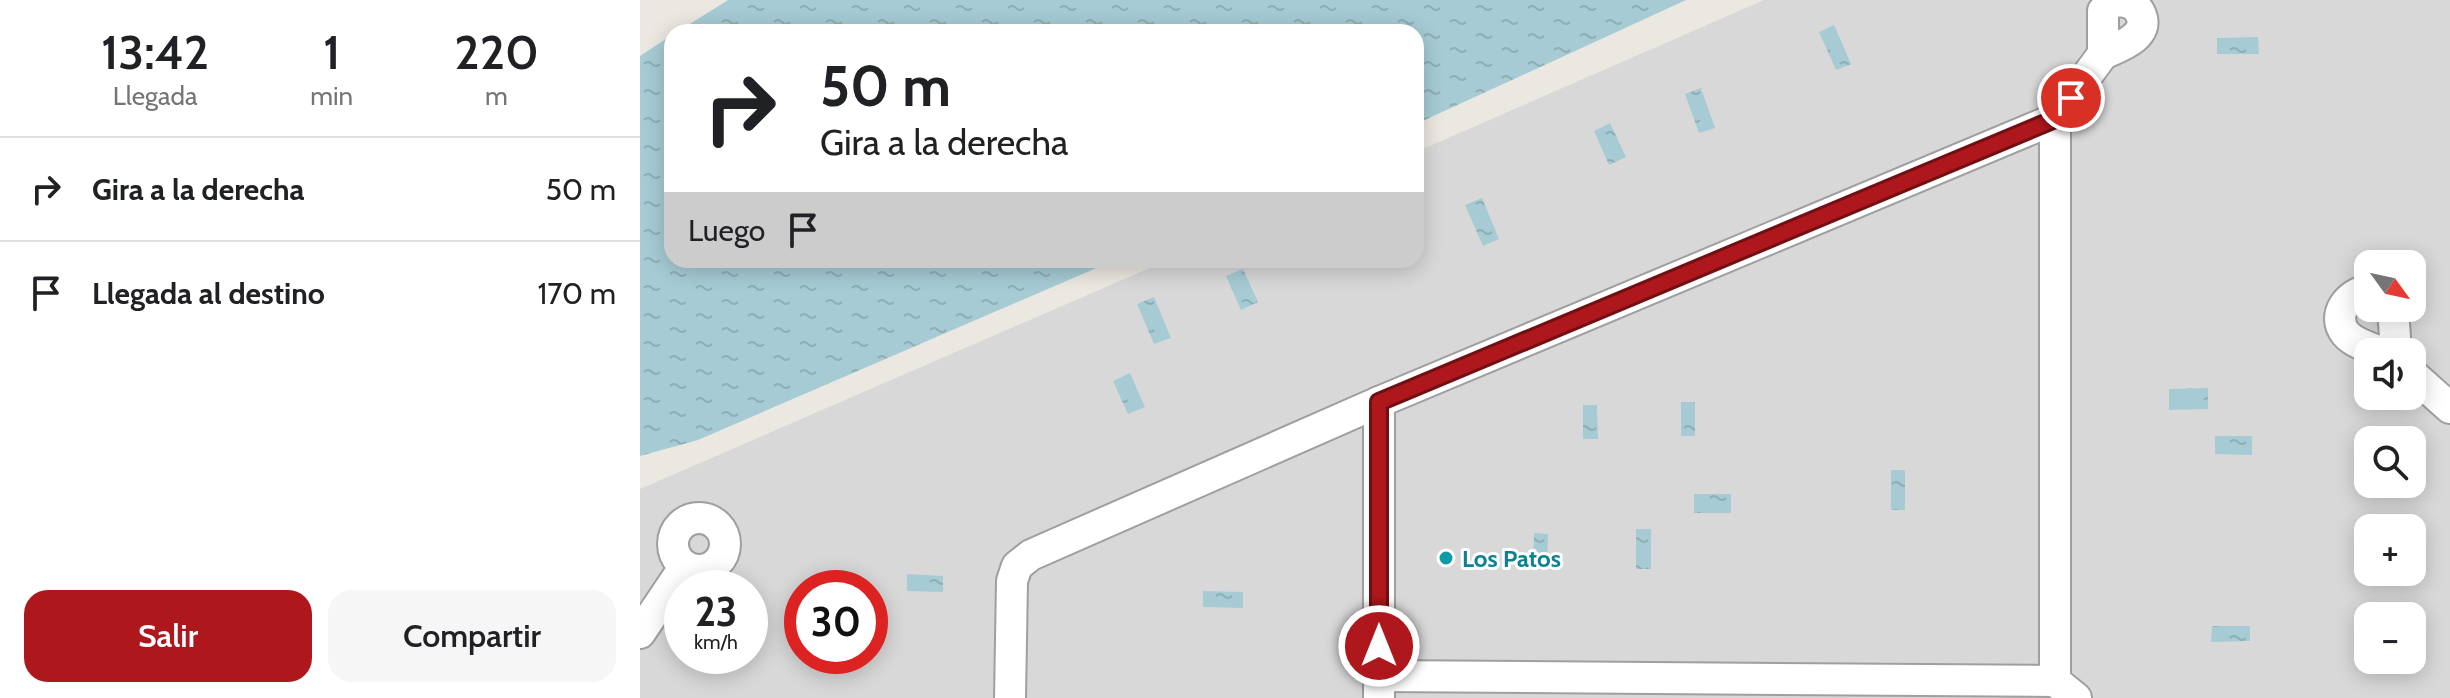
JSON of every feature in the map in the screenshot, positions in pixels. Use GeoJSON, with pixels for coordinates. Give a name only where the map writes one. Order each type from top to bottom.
{"type":"FeatureCollection","features":[{"type":"Feature","properties":{"kind":"street"},"geometry":{"type":"LineString","coordinates":[[1010,698],[1012,581],[1017,566],[1031,555],[1379,402],[2055,119],[2103,54]]}},
{"type":"Feature","properties":{"kind":"street"},"geometry":{"type":"LineString","coordinates":[[1379,402],[1379,687],[2065,690],[2055,119]]}},
{"type":"Feature","properties":{"kind":"street"},"geometry":{"type":"LineString","coordinates":[[2354,295],[2346,301],[2341,318],[2342,327],[2354,339]]}},
{"type":"Feature","properties":{"kind":"street"},"geometry":{"type":"LineString","coordinates":[[2426,387],[2450,408]]}},
{"type":"Feature","properties":{"kind":"street"},"geometry":{"type":"LineString","coordinates":[[640,633],[685,566]]}},
{"type":"Feature","properties":{"kind":"shaded area"},"geometry":{"type":"Polygon","coordinates":[[[1764,0],[2450,0],[2450,698],[640,698],[640,489],[1150,268],[1424,268],[1424,149],[1764,0]]]}},
{"type":"Feature","properties":{"kind":"water"},"geometry":{"type":"Polygon","coordinates":[[[728,0],[1686,0],[1424,120],[1424,24],[690,24],[728,0]]]}},
{"type":"Feature","properties":{"kind":"water"},"geometry":{"type":"Polygon","coordinates":[[[1834,25],[1851,64],[1836,70],[1819,32],[1834,25]]]}},
{"type":"Feature","properties":{"kind":"water"},"geometry":{"type":"Polygon","coordinates":[[[2258,37],[2259,54],[2217,54],[2217,38],[2258,37]]]}},
{"type":"Feature","properties":{"kind":"water"},"geometry":{"type":"Polygon","coordinates":[[[664,40],[664,268],[1096,268],[698,440],[640,456],[640,56],[664,40]]]}},
{"type":"Feature","properties":{"kind":"water"},"geometry":{"type":"Polygon","coordinates":[[[1701,88],[1715,128],[1699,133],[1685,94],[1701,88]]]}},
{"type":"Feature","properties":{"kind":"water"},"geometry":{"type":"Polygon","coordinates":[[[1610,123],[1626,157],[1609,165],[1594,131],[1610,123]]]}},
{"type":"Feature","properties":{"kind":"water"},"geometry":{"type":"Polygon","coordinates":[[[1482,198],[1499,239],[1483,246],[1465,205],[1482,198]]]}},
{"type":"Feature","properties":{"kind":"water"},"geometry":{"type":"Polygon","coordinates":[[[1243,269],[1258,302],[1241,310],[1226,276],[1243,269]]]}},
{"type":"Feature","properties":{"kind":"water"},"geometry":{"type":"Polygon","coordinates":[[[1154,297],[1171,338],[1154,344],[1137,304],[1154,297]]]}},
{"type":"Feature","properties":{"kind":"water"},"geometry":{"type":"Polygon","coordinates":[[[1130,373],[1145,407],[1128,414],[1113,381],[1130,373]]]}},
{"type":"Feature","properties":{"kind":"water"},"geometry":{"type":"Polygon","coordinates":[[[2208,388],[2208,409],[2169,410],[2169,389],[2208,388]]]}},
{"type":"Feature","properties":{"kind":"water"},"geometry":{"type":"Polygon","coordinates":[[[1681,402],[1695,402],[1695,436],[1681,436],[1681,402]]]}},
{"type":"Feature","properties":{"kind":"water"},"geometry":{"type":"Polygon","coordinates":[[[1583,405],[1597,405],[1598,439],[1583,439],[1583,405]]]}},
{"type":"Feature","properties":{"kind":"water"},"geometry":{"type":"Polygon","coordinates":[[[2215,436],[2252,436],[2252,455],[2215,454],[2215,436]]]}},
{"type":"Feature","properties":{"kind":"water"},"geometry":{"type":"Polygon","coordinates":[[[1891,470],[1905,470],[1905,510],[1891,510],[1891,470]]]}},
{"type":"Feature","properties":{"kind":"water"},"geometry":{"type":"Polygon","coordinates":[[[1694,494],[1731,494],[1731,513],[1694,513],[1694,494]]]}},
{"type":"Feature","properties":{"kind":"water"},"geometry":{"type":"Polygon","coordinates":[[[1636,529],[1651,529],[1651,569],[1636,569],[1636,529]]]}},
{"type":"Feature","properties":{"kind":"water"},"geometry":{"type":"Polygon","coordinates":[[[1534,533],[1548,534],[1547,570],[1533,569],[1534,533]]]}},
{"type":"Feature","properties":{"kind":"water"},"geometry":{"type":"Polygon","coordinates":[[[907,574],[943,576],[943,592],[907,591],[907,574]]]}},
{"type":"Feature","properties":{"kind":"water"},"geometry":{"type":"Polygon","coordinates":[[[1203,591],[1243,592],[1243,608],[1203,607],[1203,591]]]}},
{"type":"Feature","properties":{"kind":"water"},"geometry":{"type":"Polygon","coordinates":[[[2212,626],[2250,626],[2250,641],[2211,642],[2212,626]]]}},
{"type":"Feature","properties":{"kind":"place","name":"Los Patos"},"geometry":{"type":"Point","coordinates":[1446,558]}},
{"type":"Feature","properties":{"kind":"route"},"geometry":{"type":"LineString","coordinates":[[1379,646],[1379,402],[2055,119],[2071,98]]}}]}
